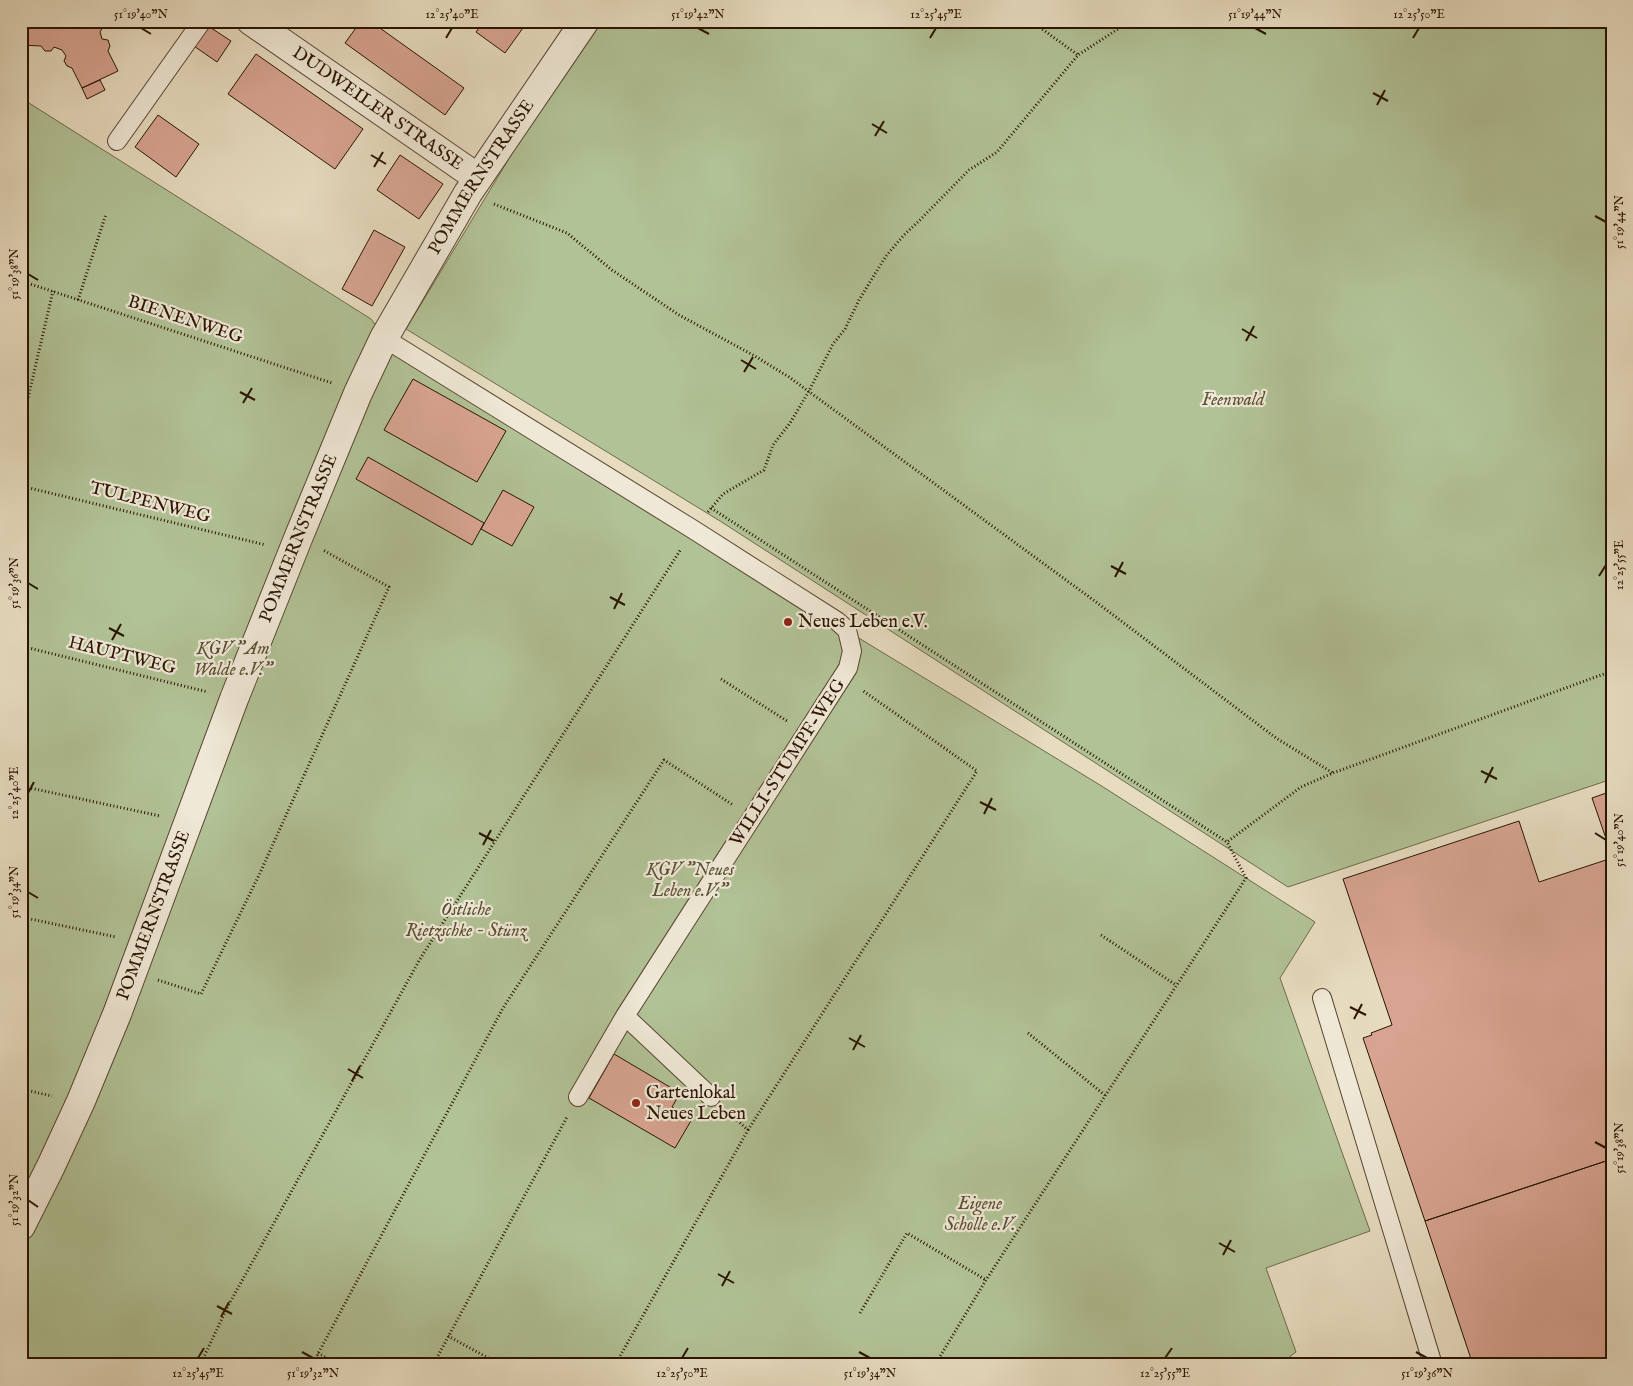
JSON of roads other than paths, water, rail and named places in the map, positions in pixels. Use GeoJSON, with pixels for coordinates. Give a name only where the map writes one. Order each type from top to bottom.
{"type":"FeatureCollection","features":[{"type":"Feature","properties":{"kind":"street","name":"DUDWEILER STRASSE"},"geometry":{"type":"LineString","coordinates":[[251,21],[473,186]]}},
{"type":"Feature","properties":{"kind":"street","name":"POMMERNSTRASSE"},"geometry":{"type":"LineString","coordinates":[[21,1226],[81,1101],[133,972],[234,699],[358,393],[384,338],[473,186],[584,21]]}},
{"type":"Feature","properties":{"kind":"lane"},"geometry":{"type":"LineString","coordinates":[[117,141],[202,21]]}},
{"type":"Feature","properties":{"kind":"lane","name":"WILLI-STUMPF-WEG"},"geometry":{"type":"LineString","coordinates":[[384,338],[694,530],[837,621],[847,630],[852,652],[848,668],[625,1016],[578,1097]]}},
{"type":"Feature","properties":{"kind":"lane"},"geometry":{"type":"LineString","coordinates":[[1322,998],[1433,1365]]}},
{"type":"Feature","properties":{"kind":"lane"},"geometry":{"type":"LineString","coordinates":[[625,1016],[711,1097]]}},
{"type":"Feature","properties":{"kind":"place","name":"Neues Leben e.V."},"geometry":{"type":"Point","coordinates":[788,622]}},
{"type":"Feature","properties":{"kind":"place","name":"Gartenlokal Neues Leben"},"geometry":{"type":"Point","coordinates":[636,1103]}},
{"type":"Feature","properties":{"kind":"park label","name":"Feenwald"},"geometry":{"type":"Point","coordinates":[1233,400]}},
{"type":"Feature","properties":{"kind":"park label","name":"KGV \"Am Walde e.V.\""},"geometry":{"type":"Point","coordinates":[233,660]}},
{"type":"Feature","properties":{"kind":"park label","name":"KGV \"Neues Leben e.V.\""},"geometry":{"type":"Point","coordinates":[690,880]}},
{"type":"Feature","properties":{"kind":"park label","name":"Östliche Rietzschke - Stünz"},"geometry":{"type":"Point","coordinates":[466,920]}},
{"type":"Feature","properties":{"kind":"park label","name":"Eigene Scholle e.V."},"geometry":{"type":"Point","coordinates":[980,1214]}}]}
